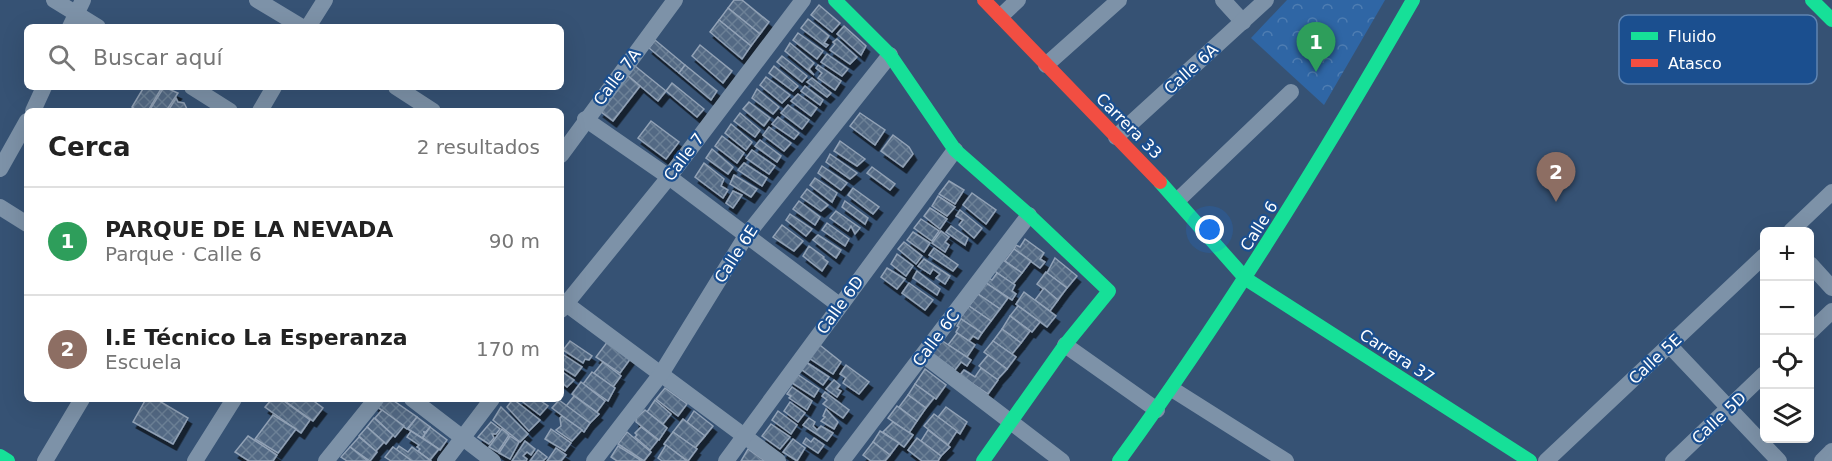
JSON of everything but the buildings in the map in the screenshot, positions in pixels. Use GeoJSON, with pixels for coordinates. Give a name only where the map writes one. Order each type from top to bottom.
{"type":"FeatureCollection","features":[{"type":"Feature","properties":{"kind":"street"},"geometry":{"type":"LineString","coordinates":[[54,0],[94,24]]}},
{"type":"Feature","properties":{"kind":"street"},"geometry":{"type":"LineString","coordinates":[[257,0],[297,24]]}},
{"type":"Feature","properties":{"kind":"street"},"geometry":{"type":"LineString","coordinates":[[310,24],[325,0]]}},
{"type":"Feature","properties":{"kind":"street","name":"Calle 7A"},"geometry":{"type":"LineString","coordinates":[[564,150],[675,0]]}},
{"type":"Feature","properties":{"kind":"street","name":"Calle 7"},"geometry":{"type":"LineString","coordinates":[[564,304],[669,177],[803,0]]}},
{"type":"Feature","properties":{"kind":"street"},"geometry":{"type":"LineString","coordinates":[[835,0],[890,55],[955,150],[1029,214],[1109,291],[1065,345],[982,461]]}},
{"type":"Feature","properties":{"kind":"street","name":"Carrera 33"},"geometry":{"type":"LineString","coordinates":[[984,0],[1178,200],[1246,279]]}},
{"type":"Feature","properties":{"kind":"street"},"geometry":{"type":"LineString","coordinates":[[1001,16],[1018,0]]}},
{"type":"Feature","properties":{"kind":"street"},"geometry":{"type":"LineString","coordinates":[[1046,65],[1119,0]]}},
{"type":"Feature","properties":{"kind":"street"},"geometry":{"type":"LineString","coordinates":[[1222,0],[1242,22]]}},
{"type":"Feature","properties":{"kind":"street","name":"Calle 6A"},"geometry":{"type":"LineString","coordinates":[[1116,137],[1266,0]]}},
{"type":"Feature","properties":{"kind":"street","name":"Calle 6"},"geometry":{"type":"LineString","coordinates":[[1119,461],[1172,389],[1246,279],[1337,132],[1413,0]]}},
{"type":"Feature","properties":{"kind":"street"},"geometry":{"type":"LineString","coordinates":[[1812,0],[1832,20]]}},
{"type":"Feature","properties":{"kind":"street","name":"Calle 6E"},"geometry":{"type":"LineString","coordinates":[[594,461],[661,374],[746,236],[890,55]]}},
{"type":"Feature","properties":{"kind":"street"},"geometry":{"type":"LineString","coordinates":[[34,108],[43,90]]}},
{"type":"Feature","properties":{"kind":"street"},"geometry":{"type":"LineString","coordinates":[[197,90],[225,108]]}},
{"type":"Feature","properties":{"kind":"street"},"geometry":{"type":"LineString","coordinates":[[262,108],[272,90]]}},
{"type":"Feature","properties":{"kind":"street"},"geometry":{"type":"LineString","coordinates":[[401,90],[428,108]]}},
{"type":"Feature","properties":{"kind":"street"},"geometry":{"type":"LineString","coordinates":[[1178,200],[1291,92]]}},
{"type":"Feature","properties":{"kind":"street"},"geometry":{"type":"LineString","coordinates":[[585,119],[669,177],[839,305]]}},
{"type":"Feature","properties":{"kind":"street"},"geometry":{"type":"LineString","coordinates":[[0,169],[24,126]]}},
{"type":"Feature","properties":{"kind":"street","name":"Calle 6D"},"geometry":{"type":"LineString","coordinates":[[726,461],[955,150]]}},
{"type":"Feature","properties":{"kind":"street"},"geometry":{"type":"LineString","coordinates":[[1795,227],[1832,192]]}},
{"type":"Feature","properties":{"kind":"street"},"geometry":{"type":"LineString","coordinates":[[0,207],[24,222]]}},
{"type":"Feature","properties":{"kind":"street","name":"Calle 6C"},"geometry":{"type":"LineString","coordinates":[[842,461],[1029,214]]}},
{"type":"Feature","properties":{"kind":"street","name":"Calle 5E"},"geometry":{"type":"LineString","coordinates":[[1545,461],[1760,260]]}},
{"type":"Feature","properties":{"kind":"street"},"geometry":{"type":"LineString","coordinates":[[1814,269],[1832,288]]}},
{"type":"Feature","properties":{"kind":"street","name":"Carrera 37"},"geometry":{"type":"LineString","coordinates":[[1246,279],[1530,461]]}},
{"type":"Feature","properties":{"kind":"street"},"geometry":{"type":"LineString","coordinates":[[564,306],[746,435],[778,461]]}},
{"type":"Feature","properties":{"kind":"street"},"geometry":{"type":"LineString","coordinates":[[1814,327],[1832,311]]}},
{"type":"Feature","properties":{"kind":"street"},"geometry":{"type":"LineString","coordinates":[[1065,345],[1157,410]]}},
{"type":"Feature","properties":{"kind":"street"},"geometry":{"type":"LineString","coordinates":[[1670,346],[1779,461]]}},
{"type":"Feature","properties":{"kind":"street"},"geometry":{"type":"LineString","coordinates":[[923,355],[1062,461]]}},
{"type":"Feature","properties":{"kind":"street","name":"Calle 5D"},"geometry":{"type":"LineString","coordinates":[[1673,461],[1760,378]]}},
{"type":"Feature","properties":{"kind":"street"},"geometry":{"type":"LineString","coordinates":[[1172,389],[1262,456],[1286,461]]}},
{"type":"Feature","properties":{"kind":"street"},"geometry":{"type":"LineString","coordinates":[[45,461],[80,402]]}},
{"type":"Feature","properties":{"kind":"street"},"geometry":{"type":"LineString","coordinates":[[195,461],[232,402]]}},
{"type":"Feature","properties":{"kind":"street"},"geometry":{"type":"LineString","coordinates":[[326,461],[374,402]]}},
{"type":"Feature","properties":{"kind":"street"},"geometry":{"type":"LineString","coordinates":[[416,402],[494,461]]}},
{"type":"Feature","properties":{"kind":"street"},"geometry":{"type":"LineString","coordinates":[[445,461],[490,402]]}},
{"type":"Feature","properties":{"kind":"street"},"geometry":{"type":"LineString","coordinates":[[1822,461],[1832,451]]}},
{"type":"Feature","properties":{"kind":"street"},"geometry":{"type":"LineString","coordinates":[[0,456],[8,461]]}},
{"type":"Feature","properties":{"kind":"green space"},"geometry":{"type":"Polygon","coordinates":[[[1287,0],[1385,0],[1324,105],[1251,38],[1287,0]]]}},
{"type":"Feature","properties":{"kind":"traffic: fast"},"geometry":{"type":"LineString","coordinates":[[835,0],[890,55],[955,150],[1029,215],[1109,291],[1065,345],[983,461]]}},
{"type":"Feature","properties":{"kind":"traffic: fast"},"geometry":{"type":"LineString","coordinates":[[1119,461],[1198,349],[1272,235],[1413,0]]}},
{"type":"Feature","properties":{"kind":"traffic: fast"},"geometry":{"type":"LineString","coordinates":[[1812,0],[1832,20]]}},
{"type":"Feature","properties":{"kind":"traffic: fast"},"geometry":{"type":"LineString","coordinates":[[1160,182],[1246,279],[1530,461]]}},
{"type":"Feature","properties":{"kind":"traffic: fast"},"geometry":{"type":"LineString","coordinates":[[0,456],[8,461]]}},
{"type":"Feature","properties":{"kind":"traffic: jam"},"geometry":{"type":"LineString","coordinates":[[984,0],[1160,182]]}},
{"type":"Feature","properties":{"kind":"place","name":"PARQUE DE LA NEVADA"},"geometry":{"type":"Point","coordinates":[1316,72]}},
{"type":"Feature","properties":{"kind":"place","name":"I.E Técnico La Esperanza"},"geometry":{"type":"Point","coordinates":[1556,202]}}]}
